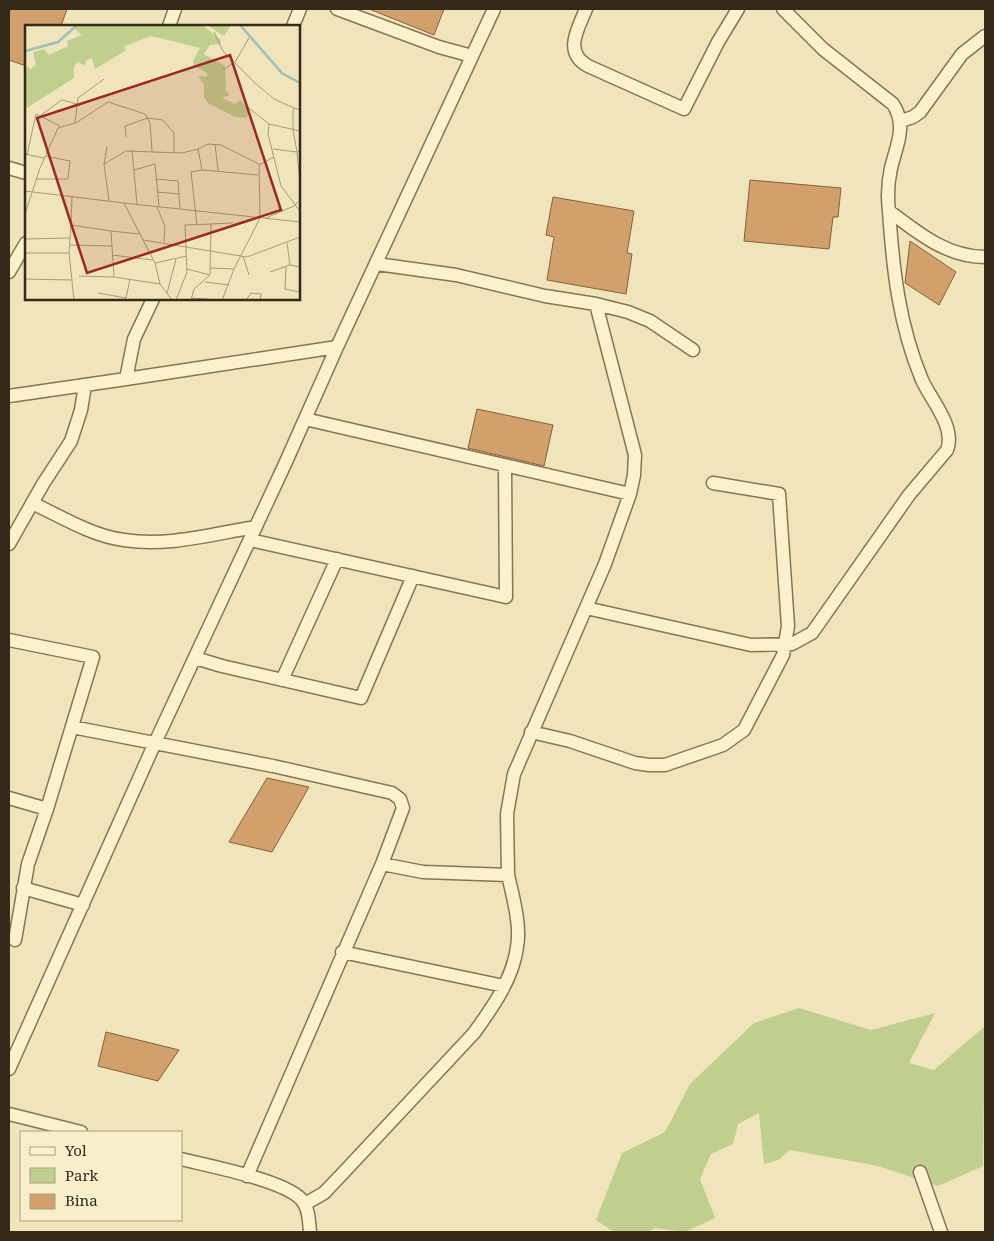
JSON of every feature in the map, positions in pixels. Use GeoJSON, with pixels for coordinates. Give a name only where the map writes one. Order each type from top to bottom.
{"type":"FeatureCollection","features":[{"type":"Feature","properties":{"kind":"street"},"geometry":{"type":"LineString","coordinates":[[169,25],[175,9]]}},
{"type":"Feature","properties":{"kind":"street"},"geometry":{"type":"LineString","coordinates":[[293,25],[300,9]]}},
{"type":"Feature","properties":{"kind":"street"},"geometry":{"type":"LineString","coordinates":[[337,9],[438,47],[472,56]]}},
{"type":"Feature","properties":{"kind":"street"},"geometry":{"type":"LineString","coordinates":[[9,1069],[154,744],[494,9]]}},
{"type":"Feature","properties":{"kind":"street"},"geometry":{"type":"LineString","coordinates":[[586,9],[573,45],[574,52],[581,63],[684,109],[718,42],[738,9]]}},
{"type":"Feature","properties":{"kind":"street"},"geometry":{"type":"LineString","coordinates":[[586,608],[738,643],[763,646],[786,645],[798,642],[812,632],[909,495],[948,446],[948,429],[923,381],[901,315],[893,269],[888,198],[889,180],[901,131],[901,121],[893,104],[823,49],[783,9]]}},
{"type":"Feature","properties":{"kind":"street"},"geometry":{"type":"LineString","coordinates":[[901,121],[914,117],[920,112],[962,54],[985,36]]}},
{"type":"Feature","properties":{"kind":"street"},"geometry":{"type":"LineString","coordinates":[[9,168],[25,172]]}},
{"type":"Feature","properties":{"kind":"street"},"geometry":{"type":"LineString","coordinates":[[890,211],[948,250],[972,257],[985,257]]}},
{"type":"Feature","properties":{"kind":"street"},"geometry":{"type":"LineString","coordinates":[[9,272],[25,245]]}},
{"type":"Feature","properties":{"kind":"street"},"geometry":{"type":"LineString","coordinates":[[377,264],[456,276],[628,312],[650,321],[692,350]]}},
{"type":"Feature","properties":{"kind":"street"},"geometry":{"type":"LineString","coordinates":[[126,380],[134,339],[153,300]]}},
{"type":"Feature","properties":{"kind":"street"},"geometry":{"type":"LineString","coordinates":[[305,1204],[324,1193],[474,1033],[504,986],[518,947],[513,895],[508,875],[509,796],[514,774],[586,608],[630,494],[634,475],[635,454],[596,304]]}},
{"type":"Feature","properties":{"kind":"street"},"geometry":{"type":"LineString","coordinates":[[9,396],[337,347]]}},
{"type":"Feature","properties":{"kind":"street"},"geometry":{"type":"LineString","coordinates":[[9,544],[71,441],[81,410],[85,385]]}},
{"type":"Feature","properties":{"kind":"street"},"geometry":{"type":"LineString","coordinates":[[305,419],[630,494]]}},
{"type":"Feature","properties":{"kind":"street"},"geometry":{"type":"LineString","coordinates":[[250,540],[506,597],[505,466]]}},
{"type":"Feature","properties":{"kind":"street"},"geometry":{"type":"LineString","coordinates":[[531,732],[578,743],[635,763],[665,765],[723,745],[744,730],[781,660],[786,645],[788,626],[779,494],[713,483]]}},
{"type":"Feature","properties":{"kind":"street"},"geometry":{"type":"LineString","coordinates":[[32,503],[94,531],[122,540],[169,543],[256,527]]}},
{"type":"Feature","properties":{"kind":"street"},"geometry":{"type":"LineString","coordinates":[[282,680],[337,559]]}},
{"type":"Feature","properties":{"kind":"street"},"geometry":{"type":"LineString","coordinates":[[195,658],[361,698],[413,576]]}},
{"type":"Feature","properties":{"kind":"street"},"geometry":{"type":"LineString","coordinates":[[9,640],[93,657],[47,809],[28,864],[15,940]]}},
{"type":"Feature","properties":{"kind":"street"},"geometry":{"type":"LineString","coordinates":[[72,727],[273,766],[396,795],[402,803],[402,814],[382,864],[342,952],[247,1176]]}},
{"type":"Feature","properties":{"kind":"street"},"geometry":{"type":"LineString","coordinates":[[9,798],[47,809]]}},
{"type":"Feature","properties":{"kind":"street"},"geometry":{"type":"LineString","coordinates":[[382,864],[423,872],[508,875]]}},
{"type":"Feature","properties":{"kind":"street"},"geometry":{"type":"LineString","coordinates":[[23,888],[83,905]]}},
{"type":"Feature","properties":{"kind":"street"},"geometry":{"type":"LineString","coordinates":[[342,952],[504,986]]}},
{"type":"Feature","properties":{"kind":"street"},"geometry":{"type":"LineString","coordinates":[[9,1114],[77,1131]]}},
{"type":"Feature","properties":{"kind":"street"},"geometry":{"type":"LineString","coordinates":[[182,1159],[247,1176],[294,1194],[305,1204],[310,1232]]}},
{"type":"Feature","properties":{"kind":"street"},"geometry":{"type":"LineString","coordinates":[[920,1172],[941,1232]]}},
{"type":"Feature","properties":{"kind":"green space"},"geometry":{"type":"Polygon","coordinates":[[[799,1008],[871,1030],[935,1013],[909,1063],[934,1070],[985,1026],[983,1166],[938,1186],[878,1166],[790,1150],[778,1160],[764,1164],[759,1113],[738,1124],[733,1144],[711,1154],[700,1179],[715,1218],[685,1232],[655,1228],[647,1232],[614,1232],[596,1220],[622,1153],[665,1132],[690,1084],[754,1023],[799,1008]]]}},
{"type":"Feature","properties":{"kind":"building"},"geometry":{"type":"Polygon","coordinates":[[[9,9],[67,9],[61,25],[25,25],[25,66],[9,60],[9,9]]]}},
{"type":"Feature","properties":{"kind":"building"},"geometry":{"type":"Polygon","coordinates":[[[369,9],[444,9],[434,35],[369,9]]]}},
{"type":"Feature","properties":{"kind":"building"},"geometry":{"type":"Polygon","coordinates":[[[750,180],[841,188],[838,217],[833,217],[829,249],[744,241],[750,180]]]}},
{"type":"Feature","properties":{"kind":"building"},"geometry":{"type":"Polygon","coordinates":[[[553,197],[634,211],[627,253],[632,254],[626,294],[547,280],[554,237],[546,235],[553,197]]]}},
{"type":"Feature","properties":{"kind":"building"},"geometry":{"type":"Polygon","coordinates":[[[910,241],[956,272],[939,305],[905,283],[910,241]]]}},
{"type":"Feature","properties":{"kind":"building"},"geometry":{"type":"Polygon","coordinates":[[[477,409],[553,425],[544,466],[468,448],[477,409]]]}},
{"type":"Feature","properties":{"kind":"building"},"geometry":{"type":"Polygon","coordinates":[[[267,778],[309,787],[272,852],[229,842],[267,778]]]}},
{"type":"Feature","properties":{"kind":"building"},"geometry":{"type":"Polygon","coordinates":[[[106,1032],[179,1050],[158,1081],[98,1066],[106,1032]]]}}]}
